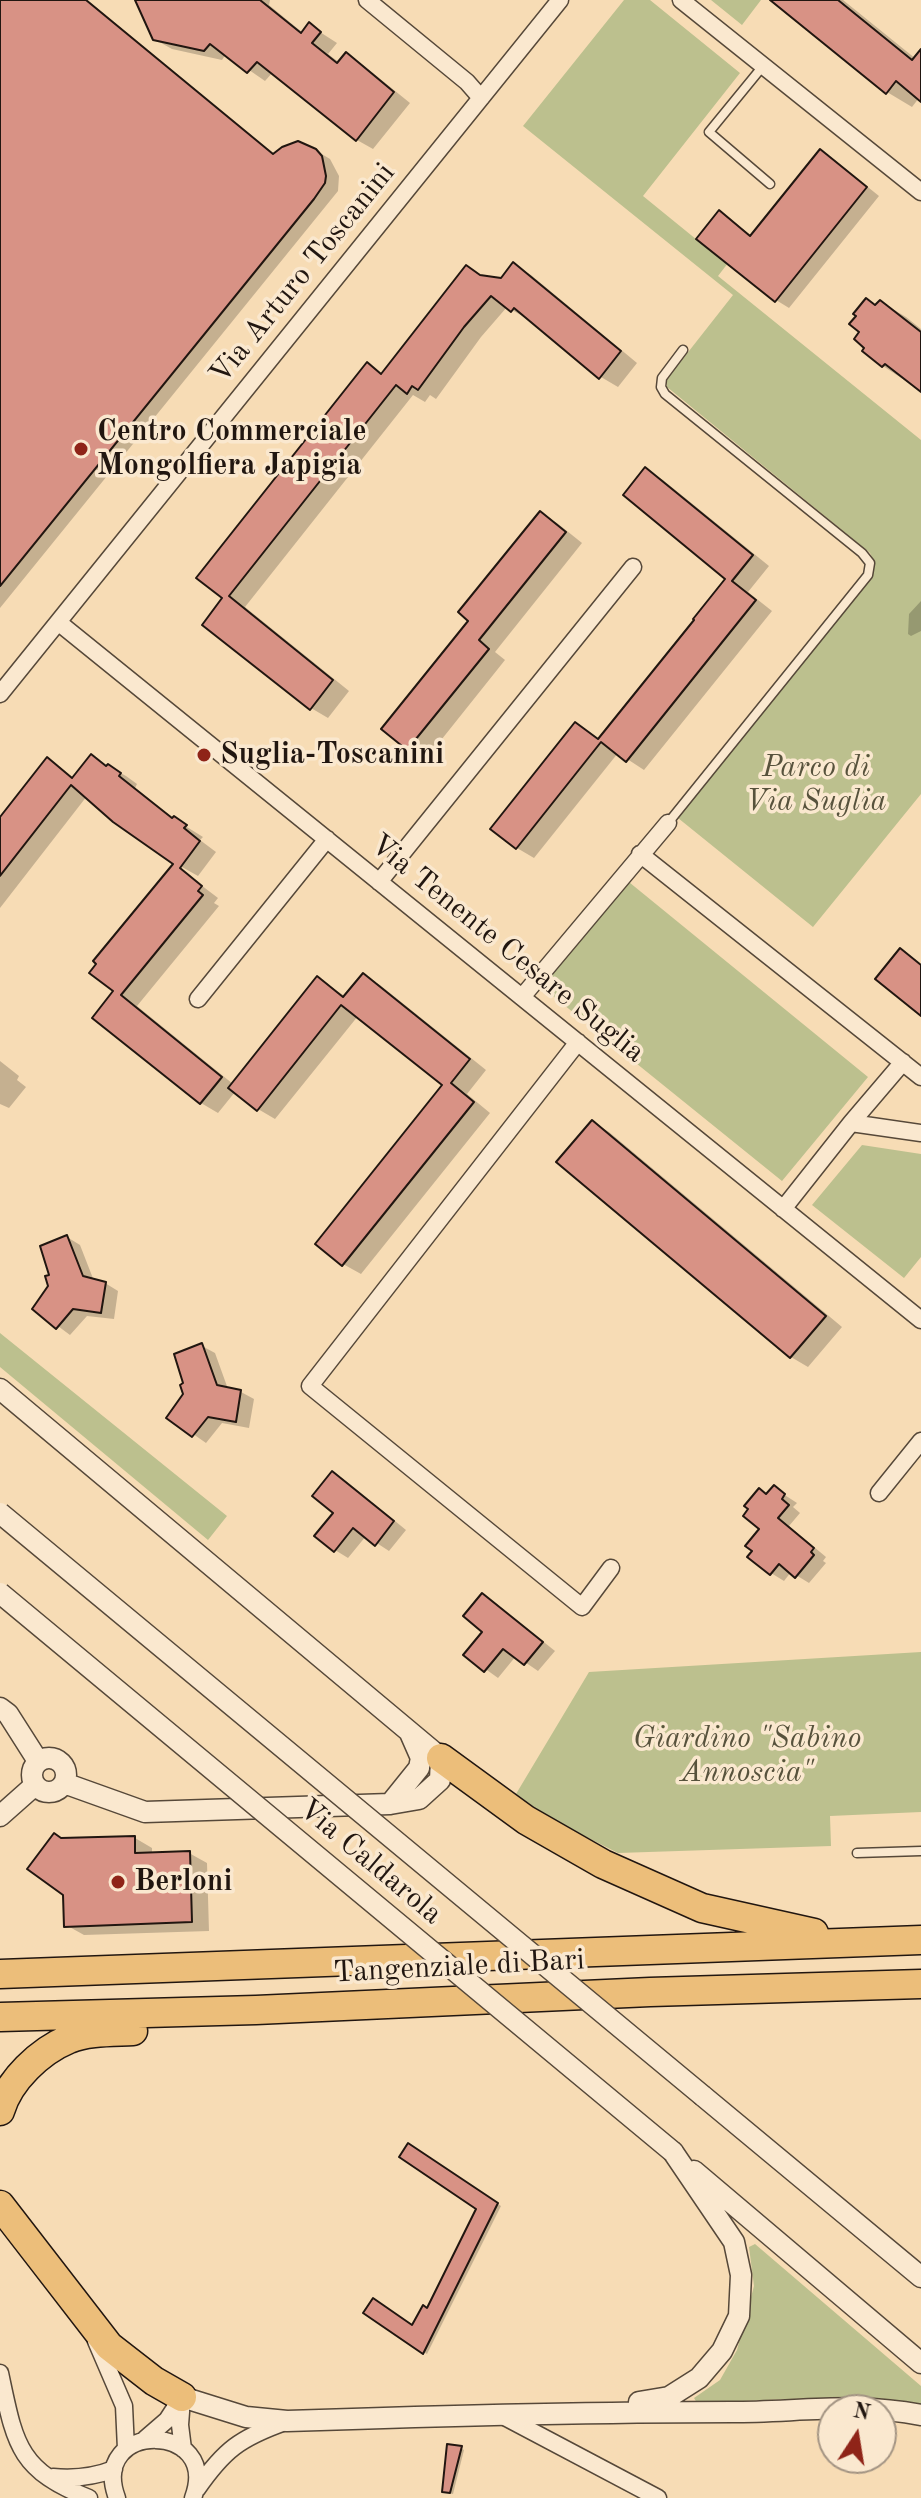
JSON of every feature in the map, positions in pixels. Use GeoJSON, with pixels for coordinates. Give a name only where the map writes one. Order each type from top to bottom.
{"type":"FeatureCollection","features":[{"type":"Feature","properties":{"kind":"highway"},"geometry":{"type":"LineString","coordinates":[[441,1758],[526,1820],[603,1864],[702,1908],[854,1942]]}},
{"type":"Feature","properties":{"kind":"highway","name":"Tangenziale di Bari"},"geometry":{"type":"LineString","coordinates":[[0,1974],[921,1940]]}},
{"type":"Feature","properties":{"kind":"highway","name":"Tangenziale di Bari"},"geometry":{"type":"LineString","coordinates":[[0,2017],[921,1984]]}},
{"type":"Feature","properties":{"kind":"highway"},"geometry":{"type":"LineString","coordinates":[[872,1985],[921,1991]]}},
{"type":"Feature","properties":{"kind":"highway"},"geometry":{"type":"LineString","coordinates":[[0,2111],[15,2083],[38,2057],[71,2038],[111,2032],[224,2027],[256,2010]]}},
{"type":"Feature","properties":{"kind":"highway"},"geometry":{"type":"LineString","coordinates":[[0,2183],[8,2216],[109,2346],[131,2365],[182,2397]]}},
{"type":"Feature","properties":{"kind":"street"},"geometry":{"type":"LineString","coordinates":[[367,0],[467,82],[481,98]]}},
{"type":"Feature","properties":{"kind":"street","name":"Via Arturo Toscanini"},"geometry":{"type":"LineString","coordinates":[[0,694],[560,0]]}},
{"type":"Feature","properties":{"kind":"street"},"geometry":{"type":"LineString","coordinates":[[681,0],[921,192]]}},
{"type":"Feature","properties":{"kind":"street"},"geometry":{"type":"LineString","coordinates":[[379,882],[633,567]]}},
{"type":"Feature","properties":{"kind":"street","name":"Via Tenente Cesare Suglia"},"geometry":{"type":"LineString","coordinates":[[58,622],[921,1320]]}},
{"type":"Feature","properties":{"kind":"street"},"geometry":{"type":"LineString","coordinates":[[522,997],[668,823]]}},
{"type":"Feature","properties":{"kind":"street"},"geometry":{"type":"LineString","coordinates":[[198,999],[327,839]]}},
{"type":"Feature","properties":{"kind":"street"},"geometry":{"type":"LineString","coordinates":[[640,854],[921,1077]]}},
{"type":"Feature","properties":{"kind":"street"},"geometry":{"type":"LineString","coordinates":[[578,1042],[310,1386],[582,1607],[611,1568]]}},
{"type":"Feature","properties":{"kind":"street"},"geometry":{"type":"LineString","coordinates":[[783,1209],[903,1062]]}},
{"type":"Feature","properties":{"kind":"street"},"geometry":{"type":"LineString","coordinates":[[851,1123],[921,1133]]}},
{"type":"Feature","properties":{"kind":"street"},"geometry":{"type":"LineString","coordinates":[[0,1389],[441,1758],[440,1780],[419,1799],[390,1804],[145,1812],[64,1783]]}},
{"type":"Feature","properties":{"kind":"street"},"geometry":{"type":"LineString","coordinates":[[879,1493],[921,1441]]}},
{"type":"Feature","properties":{"kind":"street","name":"Via Caldarola"},"geometry":{"type":"LineString","coordinates":[[0,1513],[921,2277]]}},
{"type":"Feature","properties":{"kind":"street","name":"Via Caldarola"},"geometry":{"type":"LineString","coordinates":[[0,1593],[673,2152],[921,2363]]}},
{"type":"Feature","properties":{"kind":"street"},"geometry":{"type":"LineString","coordinates":[[0,1708],[8,1714],[38,1761]]}},
{"type":"Feature","properties":{"kind":"street"},"geometry":{"type":"LineString","coordinates":[[390,1804],[419,1768],[421,1758],[409,1730]]}},
{"type":"Feature","properties":{"kind":"street"},"geometry":{"type":"LineString","coordinates":[[48,1757],[59,1761],[66,1771],[64,1783],[61,1788],[43,1792],[35,1785],[32,1770],[38,1761],[48,1757]]}},
{"type":"Feature","properties":{"kind":"street"},"geometry":{"type":"LineString","coordinates":[[0,1816],[35,1785]]}},
{"type":"Feature","properties":{"kind":"street"},"geometry":{"type":"LineString","coordinates":[[576,2412],[669,2397],[699,2378],[715,2360],[739,2316],[741,2275],[734,2242],[673,2152]]}},
{"type":"Feature","properties":{"kind":"street"},"geometry":{"type":"LineString","coordinates":[[83,2315],[124,2406],[126,2449]]}},
{"type":"Feature","properties":{"kind":"street"},"geometry":{"type":"LineString","coordinates":[[0,2373],[9,2415],[27,2460],[47,2477],[89,2498]]}},
{"type":"Feature","properties":{"kind":"street"},"geometry":{"type":"LineString","coordinates":[[182,2397],[246,2417],[287,2421],[858,2407],[921,2415]]}},
{"type":"Feature","properties":{"kind":"street"},"geometry":{"type":"LineString","coordinates":[[117,2498],[114,2469],[126,2449],[145,2439],[167,2420],[182,2397]]}},
{"type":"Feature","properties":{"kind":"street"},"geometry":{"type":"LineString","coordinates":[[182,2397],[180,2425],[183,2449]]}},
{"type":"Feature","properties":{"kind":"street"},"geometry":{"type":"LineString","coordinates":[[499,2415],[658,2498]]}},
{"type":"Feature","properties":{"kind":"street"},"geometry":{"type":"LineString","coordinates":[[195,2494],[217,2460],[233,2447],[258,2431],[287,2421]]}},
{"type":"Feature","properties":{"kind":"street"},"geometry":{"type":"LineString","coordinates":[[145,2439],[159,2438],[183,2449],[195,2467],[195,2494]]}},
{"type":"Feature","properties":{"kind":"street"},"geometry":{"type":"LineString","coordinates":[[47,2477],[100,2475],[114,2469]]}},
{"type":"Feature","properties":{"kind":"lane"},"geometry":{"type":"LineString","coordinates":[[764,65],[709,132],[770,184]]}},
{"type":"Feature","properties":{"kind":"lane"},"geometry":{"type":"LineString","coordinates":[[668,823],[868,575],[870,563],[862,553],[665,394],[661,387],[662,378],[683,350]]}},
{"type":"Feature","properties":{"kind":"lane"},"geometry":{"type":"LineString","coordinates":[[857,1853],[921,1851]]}},
{"type":"Feature","properties":{"kind":"green space","name":"Parco di Via Suglia"},"geometry":{"type":"Polygon","coordinates":[[[624,0],[650,0],[740,73],[643,196],[718,257],[735,254],[718,276],[921,440],[921,794],[813,927],[678,818],[871,579],[875,564],[870,553],[667,387],[667,379],[733,295],[523,126],[624,0]]]}},
{"type":"Feature","properties":{"kind":"green space"},"geometry":{"type":"Polygon","coordinates":[[[711,0],[761,0],[742,25],[711,0]]]}},
{"type":"Feature","properties":{"kind":"green space"},"geometry":{"type":"Polygon","coordinates":[[[624,878],[868,1077],[782,1181],[543,988],[546,985],[541,981],[624,878]]]}},
{"type":"Feature","properties":{"kind":"green space"},"geometry":{"type":"Polygon","coordinates":[[[862,1145],[921,1154],[921,1257],[904,1278],[812,1205],[862,1145]]]}},
{"type":"Feature","properties":{"kind":"green space"},"geometry":{"type":"Polygon","coordinates":[[[0,1333],[227,1516],[208,1540],[0,1367],[0,1333]]]}},
{"type":"Feature","properties":{"kind":"green space","name":"Giardino \"Sabino Annoscia\""},"geometry":{"type":"Polygon","coordinates":[[[921,1652],[921,1812],[830,1816],[831,1846],[618,1853],[549,1818],[516,1794],[589,1672],[921,1652]]]}},
{"type":"Feature","properties":{"kind":"green space"},"geometry":{"type":"Polygon","coordinates":[[[755,2244],[921,2386],[921,2406],[897,2403],[897,2394],[817,2394],[817,2399],[697,2403],[694,2398],[720,2380],[737,2350],[754,2286],[749,2247],[755,2244]]]}},
{"type":"Feature","properties":{"kind":"building","name":"Centro Commerciale Mongolfiera Japigia"},"geometry":{"type":"Polygon","coordinates":[[[0,0],[86,0],[273,154],[298,141],[316,149],[322,156],[326,176],[314,199],[0,586],[0,0]]]}},
{"type":"Feature","properties":{"kind":"building"},"geometry":{"type":"Polygon","coordinates":[[[135,0],[260,0],[301,33],[309,22],[321,32],[312,43],[337,63],[346,52],[394,92],[356,141],[257,62],[247,73],[210,44],[204,51],[153,40],[135,0]]]}},
{"type":"Feature","properties":{"kind":"building"},"geometry":{"type":"Polygon","coordinates":[[[770,0],[838,0],[912,60],[921,49],[921,102],[896,81],[886,94],[770,0]]]}},
{"type":"Feature","properties":{"kind":"building"},"geometry":{"type":"Polygon","coordinates":[[[820,149],[867,187],[775,302],[696,239],[719,210],[750,236],[820,149]]]}},
{"type":"Feature","properties":{"kind":"building"},"geometry":{"type":"Polygon","coordinates":[[[513,262],[621,351],[599,379],[514,308],[511,312],[491,296],[418,390],[412,386],[407,394],[396,385],[229,596],[333,680],[310,710],[202,625],[222,598],[196,578],[367,362],[381,374],[466,265],[480,275],[501,278],[513,262]]]}},
{"type":"Feature","properties":{"kind":"building"},"geometry":{"type":"Polygon","coordinates":[[[866,298],[875,305],[880,300],[921,332],[921,392],[885,364],[882,367],[862,351],[864,348],[854,339],[859,332],[849,324],[866,298]]]}},
{"type":"Feature","properties":{"kind":"building"},"geometry":{"type":"Polygon","coordinates":[[[645,467],[753,555],[732,581],[756,600],[626,762],[601,742],[516,849],[490,829],[575,722],[598,739],[725,579],[623,495],[645,467]]]}},
{"type":"Feature","properties":{"kind":"building"},"geometry":{"type":"Polygon","coordinates":[[[540,511],[566,532],[479,640],[489,649],[407,750],[381,729],[468,621],[458,612],[540,511]]]}},
{"type":"Feature","properties":{"kind":"building"},"geometry":{"type":"Polygon","coordinates":[[[91,754],[121,773],[119,776],[172,818],[174,816],[187,825],[184,828],[200,841],[180,868],[202,886],[198,891],[203,895],[121,995],[222,1077],[200,1104],[92,1018],[113,991],[89,973],[96,964],[93,961],[173,864],[113,822],[71,785],[0,876],[0,817],[47,757],[72,778],[91,754]]]}},
{"type":"Feature","properties":{"kind":"building"},"geometry":{"type":"Polygon","coordinates":[[[900,948],[921,965],[921,1016],[875,979],[900,948]]]}},
{"type":"Feature","properties":{"kind":"building"},"geometry":{"type":"Polygon","coordinates":[[[363,973],[470,1059],[451,1083],[474,1102],[342,1266],[315,1244],[442,1085],[341,1005],[257,1111],[228,1088],[317,976],[343,997],[363,973]]]}},
{"type":"Feature","properties":{"kind":"building"},"geometry":{"type":"Polygon","coordinates":[[[592,1120],[826,1316],[790,1358],[556,1162],[592,1120]]]}},
{"type":"Feature","properties":{"kind":"building"},"geometry":{"type":"Polygon","coordinates":[[[67,1235],[83,1276],[106,1282],[101,1313],[73,1309],[56,1329],[32,1309],[48,1286],[45,1276],[49,1275],[40,1246],[67,1235]]]}},
{"type":"Feature","properties":{"kind":"building"},"geometry":{"type":"Polygon","coordinates":[[[202,1343],[217,1385],[241,1390],[236,1422],[208,1417],[192,1437],[166,1418],[183,1394],[180,1385],[183,1383],[174,1354],[202,1343]]]}},
{"type":"Feature","properties":{"kind":"building"},"geometry":{"type":"Polygon","coordinates":[[[332,1471],[394,1521],[375,1546],[353,1528],[334,1552],[314,1536],[333,1513],[312,1496],[332,1471]]]}},
{"type":"Feature","properties":{"kind":"building"},"geometry":{"type":"Polygon","coordinates":[[[774,1485],[785,1494],[782,1499],[789,1505],[778,1518],[814,1548],[811,1552],[814,1555],[795,1578],[779,1564],[770,1575],[747,1557],[752,1551],[745,1546],[759,1529],[743,1516],[748,1509],[744,1506],[759,1488],[766,1494],[774,1485]]]}},
{"type":"Feature","properties":{"kind":"building"},"geometry":{"type":"Polygon","coordinates":[[[482,1593],[543,1642],[524,1665],[503,1649],[484,1672],[463,1655],[482,1632],[463,1616],[482,1593]]]}},
{"type":"Feature","properties":{"kind":"building","name":"Berloni"},"geometry":{"type":"Polygon","coordinates":[[[54,1833],[61,1838],[135,1836],[135,1853],[190,1851],[192,1922],[64,1927],[63,1895],[27,1869],[54,1833]]]}},
{"type":"Feature","properties":{"kind":"building"},"geometry":{"type":"Polygon","coordinates":[[[408,2143],[498,2203],[423,2354],[363,2313],[373,2298],[412,2325],[423,2305],[427,2308],[476,2209],[399,2157],[408,2143]]]}},
{"type":"Feature","properties":{"kind":"building"},"geometry":{"type":"Polygon","coordinates":[[[447,2444],[462,2446],[450,2493],[442,2492],[447,2444]]]}},
{"type":"Feature","properties":{"kind":"place","name":"Centro Commerciale Mongolfiera Japigia"},"geometry":{"type":"Point","coordinates":[81,449]}},
{"type":"Feature","properties":{"kind":"place","name":"Suglia-Toscanini"},"geometry":{"type":"Point","coordinates":[204,755]}},
{"type":"Feature","properties":{"kind":"place","name":"Berloni"},"geometry":{"type":"Point","coordinates":[118,1882]}}]}
